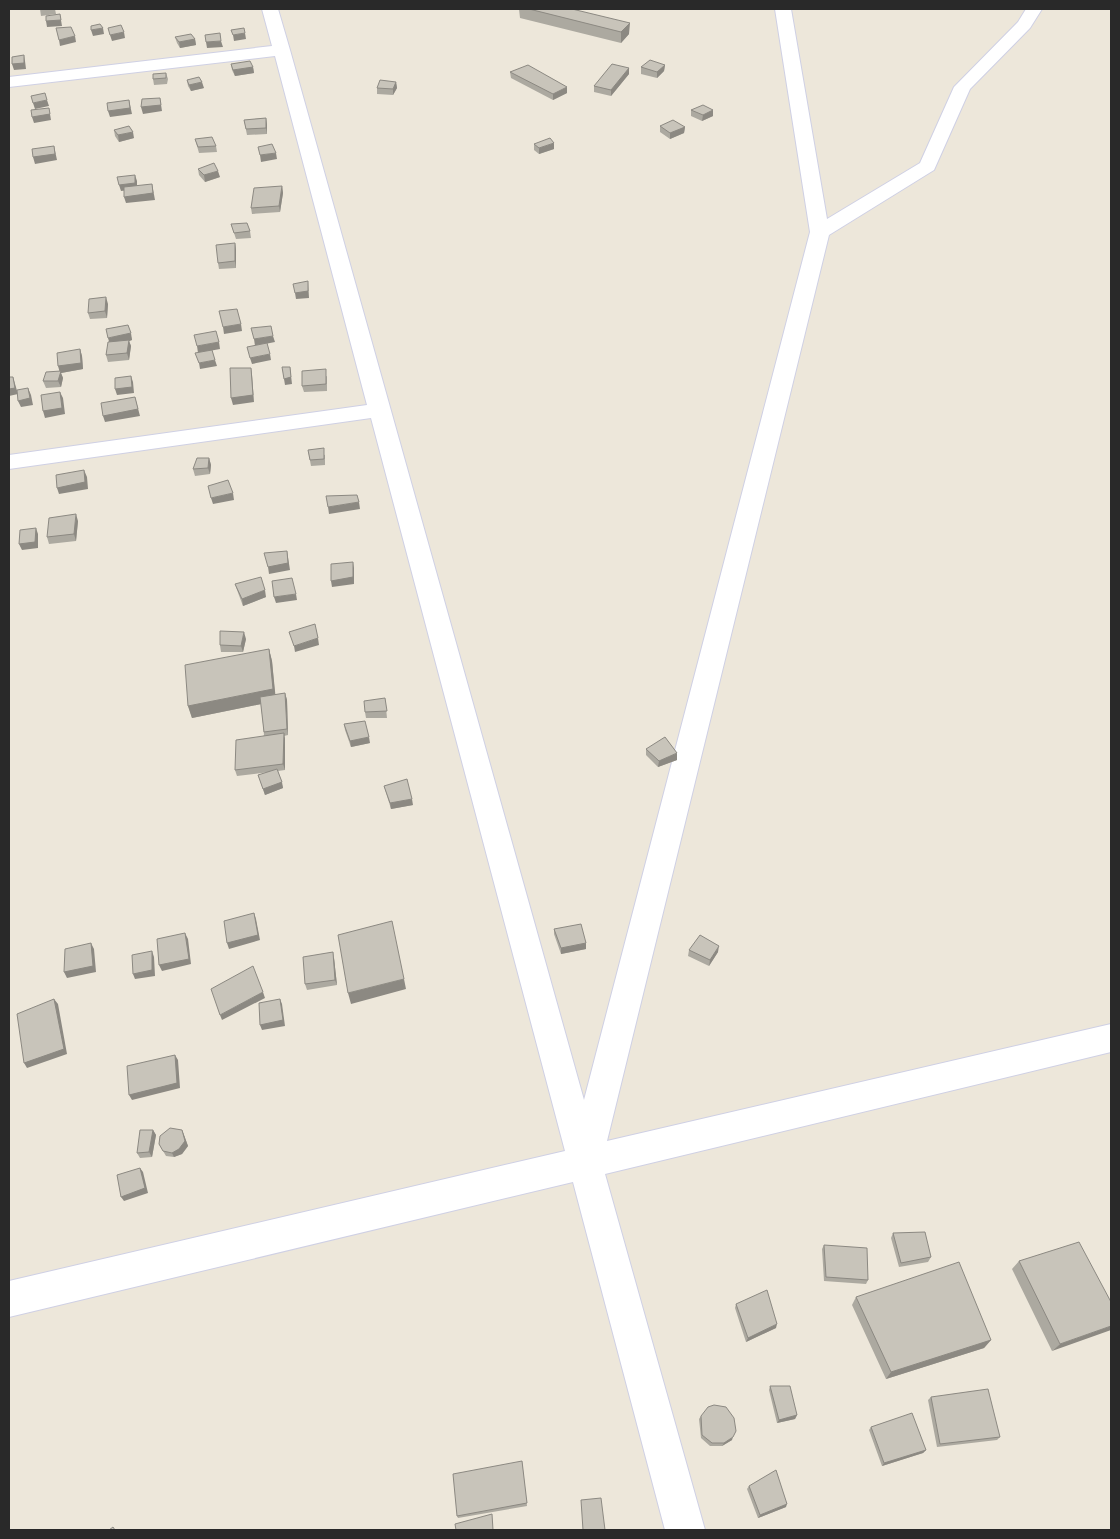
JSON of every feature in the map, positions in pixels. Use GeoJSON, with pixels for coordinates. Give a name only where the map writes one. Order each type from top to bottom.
{"type":"FeatureCollection","features":[{"type":"Feature","properties":{"kind":"street"},"geometry":{"type":"LineString","coordinates":[[270,9],[685,1530]]}},
{"type":"Feature","properties":{"kind":"street"},"geometry":{"type":"LineString","coordinates":[[585,1163],[820,232],[783,9]]}},
{"type":"Feature","properties":{"kind":"street"},"geometry":{"type":"LineString","coordinates":[[820,232],[928,166],[962,87],[1024,25],[1034,9]]}},
{"type":"Feature","properties":{"kind":"street"},"geometry":{"type":"LineString","coordinates":[[9,82],[282,50]]}},
{"type":"Feature","properties":{"kind":"street"},"geometry":{"type":"LineString","coordinates":[[9,462],[380,410]]}},
{"type":"Feature","properties":{"kind":"street"},"geometry":{"type":"LineString","coordinates":[[9,1299],[1111,1038]]}},
{"type":"Feature","properties":{"kind":"building"},"geometry":{"type":"Polygon","coordinates":[[[529,9],[572,9],[630,23],[621,32],[529,9]]]}},
{"type":"Feature","properties":{"kind":"building"},"geometry":{"type":"Polygon","coordinates":[[[60,14],[61,20],[46,21],[46,16],[60,14]]]}},
{"type":"Feature","properties":{"kind":"building"},"geometry":{"type":"Polygon","coordinates":[[[100,24],[103,28],[91,30],[91,26],[100,24]]]}},
{"type":"Feature","properties":{"kind":"building"},"geometry":{"type":"Polygon","coordinates":[[[121,25],[124,32],[110,35],[108,28],[121,25]]]}},
{"type":"Feature","properties":{"kind":"building"},"geometry":{"type":"Polygon","coordinates":[[[71,27],[75,36],[59,40],[56,28],[71,27]]]}},
{"type":"Feature","properties":{"kind":"building"},"geometry":{"type":"Polygon","coordinates":[[[244,28],[245,33],[233,35],[231,30],[244,28]]]}},
{"type":"Feature","properties":{"kind":"building"},"geometry":{"type":"Polygon","coordinates":[[[220,33],[221,41],[206,42],[205,35],[220,33]]]}},
{"type":"Feature","properties":{"kind":"building"},"geometry":{"type":"Polygon","coordinates":[[[191,34],[195,39],[179,42],[175,37],[191,34]]]}},
{"type":"Feature","properties":{"kind":"building"},"geometry":{"type":"Polygon","coordinates":[[[24,55],[24,63],[12,64],[12,57],[24,55]]]}},
{"type":"Feature","properties":{"kind":"building"},"geometry":{"type":"Polygon","coordinates":[[[650,60],[665,65],[657,72],[641,67],[650,60]]]}},
{"type":"Feature","properties":{"kind":"building"},"geometry":{"type":"Polygon","coordinates":[[[250,61],[253,67],[233,70],[231,64],[250,61]]]}},
{"type":"Feature","properties":{"kind":"building"},"geometry":{"type":"Polygon","coordinates":[[[612,64],[629,68],[611,90],[594,86],[612,64]]]}},
{"type":"Feature","properties":{"kind":"building"},"geometry":{"type":"Polygon","coordinates":[[[528,65],[567,87],[553,94],[510,72],[528,65]]]}},
{"type":"Feature","properties":{"kind":"building"},"geometry":{"type":"Polygon","coordinates":[[[166,73],[166,78],[153,79],[153,74],[166,73]]]}},
{"type":"Feature","properties":{"kind":"building"},"geometry":{"type":"Polygon","coordinates":[[[199,77],[202,82],[189,85],[187,80],[199,77]]]}},
{"type":"Feature","properties":{"kind":"building"},"geometry":{"type":"Polygon","coordinates":[[[380,80],[396,82],[393,89],[377,88],[380,80]]]}},
{"type":"Feature","properties":{"kind":"building"},"geometry":{"type":"Polygon","coordinates":[[[45,93],[47,100],[33,103],[31,96],[45,93]]]}},
{"type":"Feature","properties":{"kind":"building"},"geometry":{"type":"Polygon","coordinates":[[[160,98],[161,105],[141,107],[142,99],[160,98]]]}},
{"type":"Feature","properties":{"kind":"building"},"geometry":{"type":"Polygon","coordinates":[[[129,100],[130,108],[108,111],[107,103],[129,100]]]}},
{"type":"Feature","properties":{"kind":"building"},"geometry":{"type":"Polygon","coordinates":[[[703,105],[713,110],[703,115],[691,110],[703,105]]]}},
{"type":"Feature","properties":{"kind":"building"},"geometry":{"type":"Polygon","coordinates":[[[49,108],[50,114],[32,117],[31,110],[49,108]]]}},
{"type":"Feature","properties":{"kind":"building"},"geometry":{"type":"Polygon","coordinates":[[[266,118],[266,128],[246,129],[244,120],[266,118]]]}},
{"type":"Feature","properties":{"kind":"building"},"geometry":{"type":"Polygon","coordinates":[[[673,120],[685,127],[670,133],[660,126],[673,120]]]}},
{"type":"Feature","properties":{"kind":"building"},"geometry":{"type":"Polygon","coordinates":[[[129,126],[133,132],[118,135],[114,130],[129,126]]]}},
{"type":"Feature","properties":{"kind":"building"},"geometry":{"type":"Polygon","coordinates":[[[212,137],[216,146],[198,147],[195,139],[212,137]]]}},
{"type":"Feature","properties":{"kind":"building"},"geometry":{"type":"Polygon","coordinates":[[[550,138],[554,143],[539,148],[534,144],[550,138]]]}},
{"type":"Feature","properties":{"kind":"building"},"geometry":{"type":"Polygon","coordinates":[[[272,144],[276,153],[260,155],[258,147],[272,144]]]}},
{"type":"Feature","properties":{"kind":"building"},"geometry":{"type":"Polygon","coordinates":[[[54,146],[55,154],[33,157],[32,149],[54,146]]]}},
{"type":"Feature","properties":{"kind":"building"},"geometry":{"type":"Polygon","coordinates":[[[214,163],[218,171],[204,175],[198,169],[214,163]]]}},
{"type":"Feature","properties":{"kind":"building"},"geometry":{"type":"Polygon","coordinates":[[[135,175],[135,183],[119,185],[117,177],[135,175]]]}},
{"type":"Feature","properties":{"kind":"building"},"geometry":{"type":"Polygon","coordinates":[[[152,184],[153,193],[124,197],[124,187],[152,184]]]}},
{"type":"Feature","properties":{"kind":"building"},"geometry":{"type":"Polygon","coordinates":[[[282,186],[279,206],[251,208],[254,188],[282,186]]]}},
{"type":"Feature","properties":{"kind":"building"},"geometry":{"type":"Polygon","coordinates":[[[247,223],[250,231],[234,233],[231,224],[247,223]]]}},
{"type":"Feature","properties":{"kind":"building"},"geometry":{"type":"Polygon","coordinates":[[[235,243],[235,261],[218,263],[216,245],[235,243]]]}},
{"type":"Feature","properties":{"kind":"building"},"geometry":{"type":"Polygon","coordinates":[[[308,281],[308,291],[295,293],[293,284],[308,281]]]}},
{"type":"Feature","properties":{"kind":"building"},"geometry":{"type":"Polygon","coordinates":[[[106,297],[105,311],[88,313],[89,299],[106,297]]]}},
{"type":"Feature","properties":{"kind":"building"},"geometry":{"type":"Polygon","coordinates":[[[237,309],[241,324],[223,327],[219,311],[237,309]]]}},
{"type":"Feature","properties":{"kind":"building"},"geometry":{"type":"Polygon","coordinates":[[[128,325],[131,333],[108,338],[106,329],[128,325]]]}},
{"type":"Feature","properties":{"kind":"building"},"geometry":{"type":"Polygon","coordinates":[[[271,326],[273,336],[254,339],[251,328],[271,326]]]}},
{"type":"Feature","properties":{"kind":"building"},"geometry":{"type":"Polygon","coordinates":[[[216,331],[219,342],[197,346],[194,335],[216,331]]]}},
{"type":"Feature","properties":{"kind":"building"},"geometry":{"type":"Polygon","coordinates":[[[129,340],[127,353],[106,355],[108,342],[129,340]]]}},
{"type":"Feature","properties":{"kind":"building"},"geometry":{"type":"Polygon","coordinates":[[[267,343],[270,354],[250,358],[247,347],[267,343]]]}},
{"type":"Feature","properties":{"kind":"building"},"geometry":{"type":"Polygon","coordinates":[[[80,349],[81,363],[58,366],[57,353],[80,349]]]}},
{"type":"Feature","properties":{"kind":"building"},"geometry":{"type":"Polygon","coordinates":[[[212,350],[215,360],[199,363],[195,353],[212,350]]]}},
{"type":"Feature","properties":{"kind":"building"},"geometry":{"type":"Polygon","coordinates":[[[282,367],[290,367],[291,377],[284,379],[282,367]]]}},
{"type":"Feature","properties":{"kind":"building"},"geometry":{"type":"Polygon","coordinates":[[[230,368],[251,368],[253,395],[231,398],[230,368]]]}},
{"type":"Feature","properties":{"kind":"building"},"geometry":{"type":"Polygon","coordinates":[[[326,369],[326,384],[302,386],[302,371],[326,369]]]}},
{"type":"Feature","properties":{"kind":"building"},"geometry":{"type":"Polygon","coordinates":[[[61,371],[58,381],[43,381],[46,372],[61,371]]]}},
{"type":"Feature","properties":{"kind":"building"},"geometry":{"type":"Polygon","coordinates":[[[131,376],[132,387],[115,389],[115,378],[131,376]]]}},
{"type":"Feature","properties":{"kind":"building"},"geometry":{"type":"Polygon","coordinates":[[[9,377],[13,377],[15,388],[9,389],[9,377]]]}},
{"type":"Feature","properties":{"kind":"building"},"geometry":{"type":"Polygon","coordinates":[[[28,388],[30,398],[18,401],[17,390],[28,388]]]}},
{"type":"Feature","properties":{"kind":"building"},"geometry":{"type":"Polygon","coordinates":[[[60,392],[62,408],[43,411],[41,395],[60,392]]]}},
{"type":"Feature","properties":{"kind":"building"},"geometry":{"type":"Polygon","coordinates":[[[135,397],[138,409],[103,416],[101,403],[135,397]]]}},
{"type":"Feature","properties":{"kind":"building"},"geometry":{"type":"Polygon","coordinates":[[[324,448],[324,459],[310,460],[308,450],[324,448]]]}},
{"type":"Feature","properties":{"kind":"building"},"geometry":{"type":"Polygon","coordinates":[[[197,458],[209,458],[208,468],[193,469],[197,458]]]}},
{"type":"Feature","properties":{"kind":"building"},"geometry":{"type":"Polygon","coordinates":[[[84,470],[85,482],[57,488],[56,475],[84,470]]]}},
{"type":"Feature","properties":{"kind":"building"},"geometry":{"type":"Polygon","coordinates":[[[228,480],[233,493],[211,498],[208,486],[228,480]]]}},
{"type":"Feature","properties":{"kind":"building"},"geometry":{"type":"Polygon","coordinates":[[[357,495],[359,502],[328,507],[326,496],[357,495]]]}},
{"type":"Feature","properties":{"kind":"building"},"geometry":{"type":"Polygon","coordinates":[[[76,514],[74,534],[47,537],[49,518],[76,514]]]}},
{"type":"Feature","properties":{"kind":"building"},"geometry":{"type":"Polygon","coordinates":[[[36,528],[35,542],[19,544],[20,530],[36,528]]]}},
{"type":"Feature","properties":{"kind":"building"},"geometry":{"type":"Polygon","coordinates":[[[287,551],[288,563],[268,567],[264,553],[287,551]]]}},
{"type":"Feature","properties":{"kind":"building"},"geometry":{"type":"Polygon","coordinates":[[[353,562],[353,577],[331,581],[331,564],[353,562]]]}},
{"type":"Feature","properties":{"kind":"building"},"geometry":{"type":"Polygon","coordinates":[[[261,577],[265,590],[242,599],[235,584],[261,577]]]}},
{"type":"Feature","properties":{"kind":"building"},"geometry":{"type":"Polygon","coordinates":[[[292,578],[296,594],[274,597],[272,581],[292,578]]]}},
{"type":"Feature","properties":{"kind":"building"},"geometry":{"type":"Polygon","coordinates":[[[315,624],[318,638],[294,646],[289,632],[315,624]]]}},
{"type":"Feature","properties":{"kind":"building"},"geometry":{"type":"Polygon","coordinates":[[[220,631],[244,632],[241,646],[220,645],[220,631]]]}},
{"type":"Feature","properties":{"kind":"building"},"geometry":{"type":"Polygon","coordinates":[[[269,649],[273,689],[188,706],[185,665],[269,649]]]}},
{"type":"Feature","properties":{"kind":"building"},"geometry":{"type":"Polygon","coordinates":[[[285,693],[287,729],[264,732],[260,697],[285,693]]]}},
{"type":"Feature","properties":{"kind":"building"},"geometry":{"type":"Polygon","coordinates":[[[385,698],[387,711],[365,712],[364,701],[385,698]]]}},
{"type":"Feature","properties":{"kind":"building"},"geometry":{"type":"Polygon","coordinates":[[[365,721],[369,737],[350,741],[344,724],[365,721]]]}},
{"type":"Feature","properties":{"kind":"building"},"geometry":{"type":"Polygon","coordinates":[[[284,733],[283,764],[235,770],[236,740],[284,733]]]}},
{"type":"Feature","properties":{"kind":"building"},"geometry":{"type":"Polygon","coordinates":[[[665,737],[677,753],[659,761],[646,749],[665,737]]]}},
{"type":"Feature","properties":{"kind":"building"},"geometry":{"type":"Polygon","coordinates":[[[277,769],[282,782],[263,789],[258,775],[277,769]]]}},
{"type":"Feature","properties":{"kind":"building"},"geometry":{"type":"Polygon","coordinates":[[[407,779],[412,799],[390,803],[384,786],[407,779]]]}},
{"type":"Feature","properties":{"kind":"building"},"geometry":{"type":"Polygon","coordinates":[[[254,913],[258,935],[227,943],[224,921],[254,913]]]}},
{"type":"Feature","properties":{"kind":"building"},"geometry":{"type":"Polygon","coordinates":[[[392,921],[404,979],[348,993],[338,935],[392,921]]]}},
{"type":"Feature","properties":{"kind":"building"},"geometry":{"type":"Polygon","coordinates":[[[581,924],[586,943],[561,948],[554,929],[581,924]]]}},
{"type":"Feature","properties":{"kind":"building"},"geometry":{"type":"Polygon","coordinates":[[[185,933],[189,959],[159,965],[157,939],[185,933]]]}},
{"type":"Feature","properties":{"kind":"building"},"geometry":{"type":"Polygon","coordinates":[[[700,935],[719,946],[710,960],[689,950],[700,935]]]}},
{"type":"Feature","properties":{"kind":"building"},"geometry":{"type":"Polygon","coordinates":[[[91,943],[93,966],[64,972],[65,949],[91,943]]]}},
{"type":"Feature","properties":{"kind":"building"},"geometry":{"type":"Polygon","coordinates":[[[152,951],[152,970],[133,974],[132,955],[152,951]]]}},
{"type":"Feature","properties":{"kind":"building"},"geometry":{"type":"Polygon","coordinates":[[[333,952],[335,980],[305,984],[303,957],[333,952]]]}},
{"type":"Feature","properties":{"kind":"building"},"geometry":{"type":"Polygon","coordinates":[[[253,966],[263,992],[220,1015],[211,989],[253,966]]]}},
{"type":"Feature","properties":{"kind":"building"},"geometry":{"type":"Polygon","coordinates":[[[54,999],[64,1049],[24,1063],[17,1014],[54,999]]]}},
{"type":"Feature","properties":{"kind":"building"},"geometry":{"type":"Polygon","coordinates":[[[280,999],[283,1020],[260,1025],[259,1003],[280,999]]]}},
{"type":"Feature","properties":{"kind":"building"},"geometry":{"type":"Polygon","coordinates":[[[175,1055],[177,1083],[129,1095],[127,1066],[175,1055]]]}},
{"type":"Feature","properties":{"kind":"building"},"geometry":{"type":"Polygon","coordinates":[[[170,1128],[182,1130],[185,1141],[179,1149],[172,1153],[163,1151],[159,1144],[160,1136],[170,1128]]]}},
{"type":"Feature","properties":{"kind":"building"},"geometry":{"type":"Polygon","coordinates":[[[140,1130],[153,1130],[149,1152],[137,1153],[140,1130]]]}},
{"type":"Feature","properties":{"kind":"building"},"geometry":{"type":"Polygon","coordinates":[[[140,1168],[145,1188],[121,1197],[117,1175],[140,1168]]]}},
{"type":"Feature","properties":{"kind":"building"},"geometry":{"type":"Polygon","coordinates":[[[925,1232],[931,1257],[901,1263],[893,1233],[925,1232]]]}},
{"type":"Feature","properties":{"kind":"building"},"geometry":{"type":"Polygon","coordinates":[[[1079,1242],[1111,1302],[1111,1326],[1060,1344],[1019,1261],[1079,1242]]]}},
{"type":"Feature","properties":{"kind":"building"},"geometry":{"type":"Polygon","coordinates":[[[824,1245],[867,1248],[868,1280],[826,1277],[824,1245]]]}},
{"type":"Feature","properties":{"kind":"building"},"geometry":{"type":"Polygon","coordinates":[[[959,1262],[991,1340],[891,1372],[856,1297],[959,1262]]]}},
{"type":"Feature","properties":{"kind":"building"},"geometry":{"type":"Polygon","coordinates":[[[767,1290],[777,1324],[748,1338],[736,1304],[767,1290]]]}},
{"type":"Feature","properties":{"kind":"building"},"geometry":{"type":"Polygon","coordinates":[[[770,1386],[790,1386],[797,1415],[779,1420],[770,1386]]]}},
{"type":"Feature","properties":{"kind":"building"},"geometry":{"type":"Polygon","coordinates":[[[988,1389],[1000,1437],[940,1444],[931,1397],[988,1389]]]}},
{"type":"Feature","properties":{"kind":"building"},"geometry":{"type":"Polygon","coordinates":[[[714,1405],[726,1407],[734,1418],[736,1431],[733,1437],[724,1443],[712,1443],[702,1435],[701,1416],[708,1407],[714,1405]]]}},
{"type":"Feature","properties":{"kind":"building"},"geometry":{"type":"Polygon","coordinates":[[[912,1413],[926,1450],[884,1463],[871,1427],[912,1413]]]}},
{"type":"Feature","properties":{"kind":"building"},"geometry":{"type":"Polygon","coordinates":[[[522,1461],[527,1503],[457,1516],[453,1474],[522,1461]]]}},
{"type":"Feature","properties":{"kind":"building"},"geometry":{"type":"Polygon","coordinates":[[[776,1470],[787,1504],[760,1515],[749,1486],[776,1470]]]}},
{"type":"Feature","properties":{"kind":"building"},"geometry":{"type":"Polygon","coordinates":[[[601,1498],[605,1530],[583,1530],[581,1500],[601,1498]]]}},
{"type":"Feature","properties":{"kind":"building"},"geometry":{"type":"Polygon","coordinates":[[[492,1514],[493,1530],[456,1530],[455,1524],[492,1514]]]}}]}
